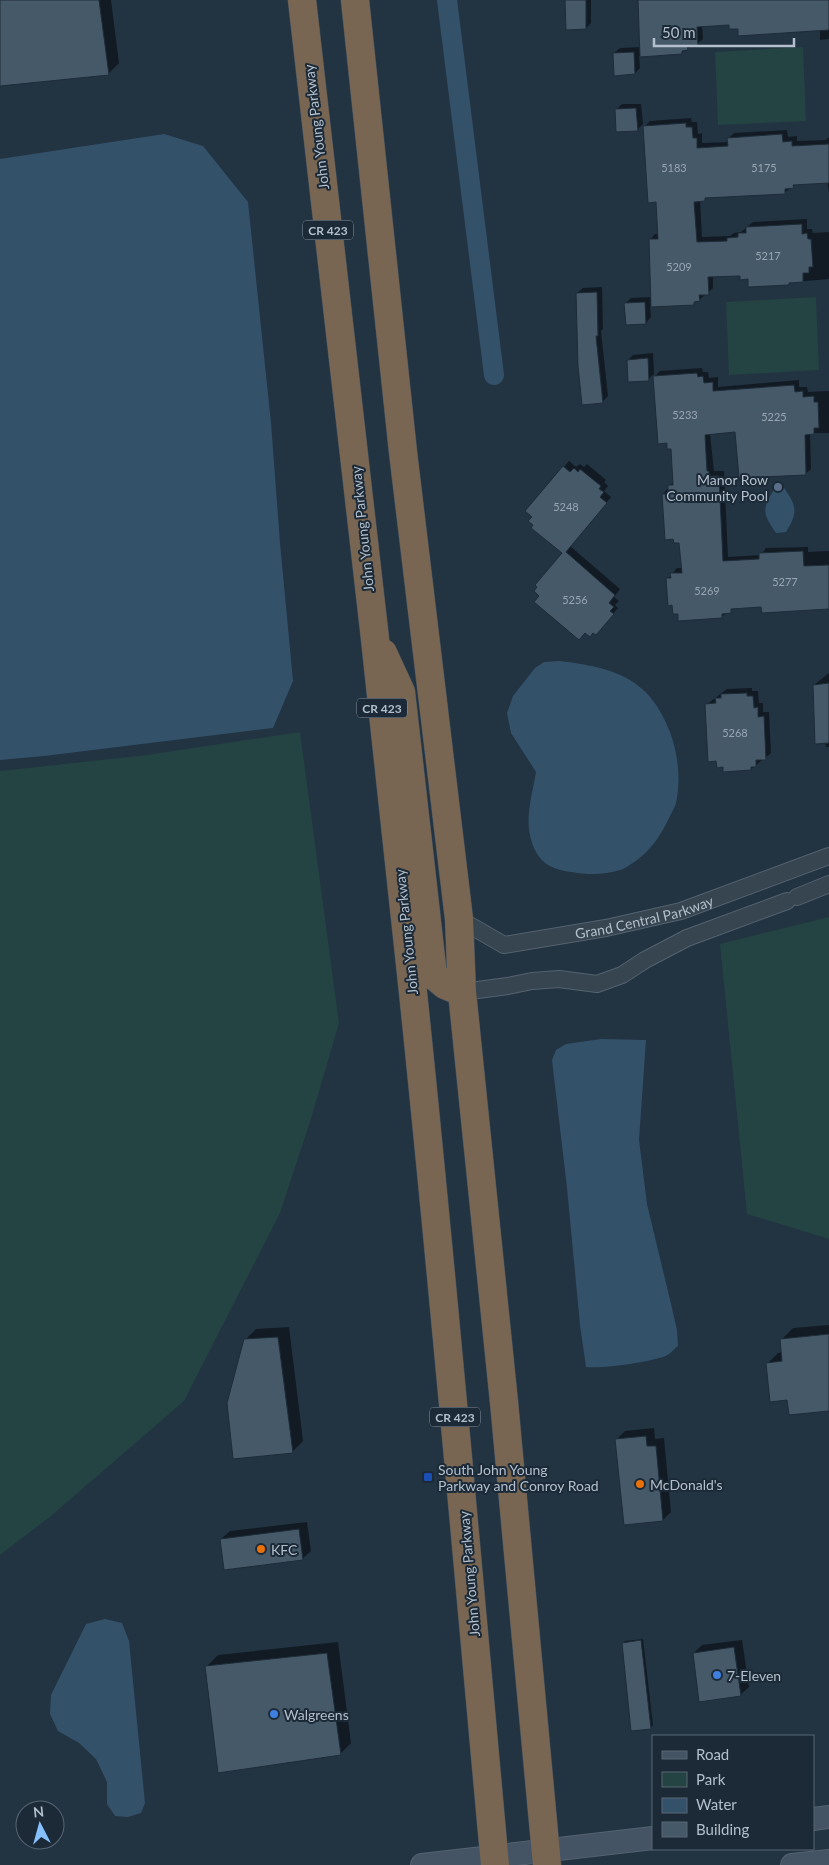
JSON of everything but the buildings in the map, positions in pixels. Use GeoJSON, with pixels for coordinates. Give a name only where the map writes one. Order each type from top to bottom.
{"type":"FeatureCollection","features":[{"type":"Feature","properties":{"kind":"highway","name":"John Young Parkway"},"geometry":{"type":"LineString","coordinates":[[302,0],[412,977],[495,1861]]}},
{"type":"Feature","properties":{"kind":"highway"},"geometry":{"type":"LineString","coordinates":[[355,0],[403,452],[459,919],[462,992],[505,1412],[546,1858]]}},
{"type":"Feature","properties":{"kind":"highway"},"geometry":{"type":"LineString","coordinates":[[374,633],[401,692],[433,975],[445,985],[462,992]]}},
{"type":"Feature","properties":{"kind":"highway"},"geometry":{"type":"LineString","coordinates":[[412,977],[449,1006],[462,1063],[471,1082]]}},
{"type":"Feature","properties":{"kind":"main road"},"geometry":{"type":"LineString","coordinates":[[814,1819],[829,1818]]}},
{"type":"Feature","properties":{"kind":"main road"},"geometry":{"type":"LineString","coordinates":[[422,1865],[546,1858],[652,1838]]}},
{"type":"Feature","properties":{"kind":"main road"},"geometry":{"type":"LineString","coordinates":[[792,1865],[829,1861]]}},
{"type":"Feature","properties":{"kind":"street","name":"Grand Central Parkway"},"geometry":{"type":"LineString","coordinates":[[459,919],[504,945],[606,928],[681,911],[829,856]]}},
{"type":"Feature","properties":{"kind":"street","name":"Grand Central Parkway"},"geometry":{"type":"LineString","coordinates":[[462,992],[532,981],[559,979],[597,984],[622,974],[687,938],[829,884]]}},
{"type":"Feature","properties":{"kind":"green space"},"geometry":{"type":"Polygon","coordinates":[[[803,47],[806,121],[718,125],[715,52],[803,47]]]}},
{"type":"Feature","properties":{"kind":"green space"},"geometry":{"type":"Polygon","coordinates":[[[816,297],[819,370],[729,375],[726,302],[816,297]]]}},
{"type":"Feature","properties":{"kind":"green space"},"geometry":{"type":"Polygon","coordinates":[[[300,732],[339,1023],[311,1119],[280,1213],[184,1401],[51,1516],[0,1555],[0,771],[147,755],[300,732]]]}},
{"type":"Feature","properties":{"kind":"green space"},"geometry":{"type":"Polygon","coordinates":[[[829,917],[829,1239],[747,1214],[720,944],[829,917]]]}},
{"type":"Feature","properties":{"kind":"water"},"geometry":{"type":"Polygon","coordinates":[[[164,134],[203,146],[248,202],[271,423],[293,681],[273,728],[0,760],[0,159],[164,134]]]}},
{"type":"Feature","properties":{"kind":"water"},"geometry":{"type":"Polygon","coordinates":[[[775,488],[784,488],[794,505],[793,520],[786,532],[776,533],[766,516],[766,506],[775,488]]]}},
{"type":"Feature","properties":{"kind":"water"},"geometry":{"type":"Polygon","coordinates":[[[560,661],[597,667],[613,672],[640,687],[652,699],[661,713],[670,732],[675,749],[678,785],[676,803],[667,823],[645,853],[625,868],[614,872],[583,874],[552,867],[538,856],[532,843],[529,817],[536,772],[511,733],[507,713],[513,696],[535,668],[544,662],[560,661]]]}},
{"type":"Feature","properties":{"kind":"water"},"geometry":{"type":"Polygon","coordinates":[[[601,1039],[646,1040],[639,1140],[647,1204],[677,1330],[678,1346],[668,1355],[649,1361],[603,1367],[586,1367],[552,1060],[556,1050],[566,1044],[601,1039]]]}},
{"type":"Feature","properties":{"kind":"water"},"geometry":{"type":"Polygon","coordinates":[[[105,1619],[122,1623],[129,1641],[145,1803],[141,1813],[128,1817],[115,1816],[107,1804],[107,1782],[96,1759],[79,1743],[58,1731],[50,1714],[51,1695],[86,1624],[105,1619]]]}},
{"type":"Feature","properties":{"kind":"waterway"},"geometry":{"type":"LineString","coordinates":[[447,0],[494,375]]}},
{"type":"Feature","properties":{"kind":"place","name":"Manor Row Community Pool"},"geometry":{"type":"Point","coordinates":[778,487]}},
{"type":"Feature","properties":{"kind":"place","name":"South John Young Parkway and Conroy Road"},"geometry":{"type":"Point","coordinates":[428,1477]}},
{"type":"Feature","properties":{"kind":"place","name":"McDonald's"},"geometry":{"type":"Point","coordinates":[640,1484]}},
{"type":"Feature","properties":{"kind":"place","name":"KFC"},"geometry":{"type":"Point","coordinates":[261,1549]}},
{"type":"Feature","properties":{"kind":"place","name":"7-Eleven"},"geometry":{"type":"Point","coordinates":[717,1675]}},
{"type":"Feature","properties":{"kind":"place","name":"Walgreens"},"geometry":{"type":"Point","coordinates":[274,1714]}}]}
